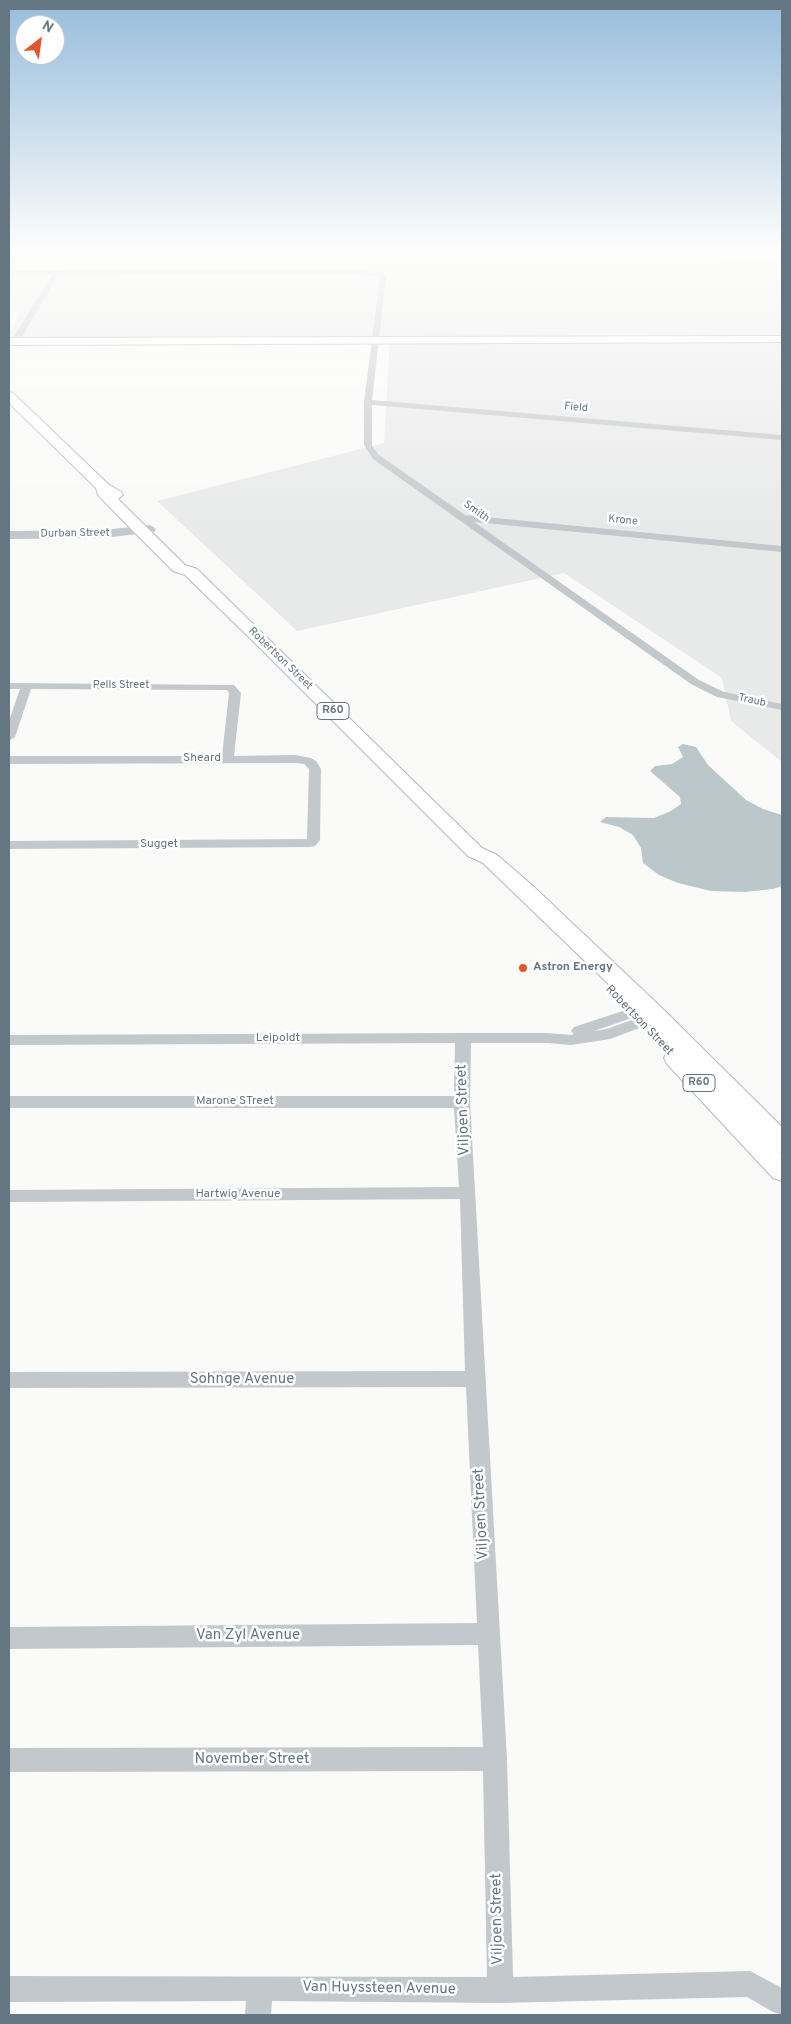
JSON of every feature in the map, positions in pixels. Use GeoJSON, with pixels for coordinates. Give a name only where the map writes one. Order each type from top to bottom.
{"type":"FeatureCollection","features":[{"type":"Feature","properties":{"kind":"main road","name":"Robertson Street"},"geometry":{"type":"LineString","coordinates":[[9,396],[103,487],[103,492],[145,530],[179,568],[191,572],[274,652],[474,852],[478,860],[782,1143]]}},
{"type":"Feature","properties":{"kind":"main road","name":"Robertson Street"},"geometry":{"type":"LineString","coordinates":[[644,1015],[782,1171]]}},
{"type":"Feature","properties":{"kind":"street","name":"Smith"},"geometry":{"type":"LineString","coordinates":[[376,341],[368,402],[370,450],[376,457],[694,682],[721,695]]}},
{"type":"Feature","properties":{"kind":"street","name":"Field"},"geometry":{"type":"LineString","coordinates":[[368,402],[782,437]]}},
{"type":"Feature","properties":{"kind":"street","name":"Krone"},"geometry":{"type":"LineString","coordinates":[[462,518],[782,550]]}},
{"type":"Feature","properties":{"kind":"street","name":"Durban Street"},"geometry":{"type":"LineString","coordinates":[[9,535],[102,534],[145,530]]}},
{"type":"Feature","properties":{"kind":"street","name":"Pells Street"},"geometry":{"type":"LineString","coordinates":[[9,686],[224,686],[233,688],[236,693],[228,759]]}},
{"type":"Feature","properties":{"kind":"street"},"geometry":{"type":"LineString","coordinates":[[9,737],[27,686]]}},
{"type":"Feature","properties":{"kind":"street","name":"Traub"},"geometry":{"type":"LineString","coordinates":[[721,695],[782,707]]}},
{"type":"Feature","properties":{"kind":"street","name":"Sheard"},"geometry":{"type":"LineString","coordinates":[[9,760],[307,760],[315,769],[313,840],[310,843]]}},
{"type":"Feature","properties":{"kind":"street","name":"Sugget"},"geometry":{"type":"LineString","coordinates":[[9,845],[310,843]]}},
{"type":"Feature","properties":{"kind":"street","name":"Leipoldt"},"geometry":{"type":"LineString","coordinates":[[9,1040],[548,1038],[558,1040],[591,1038],[610,1034],[644,1015]]}},
{"type":"Feature","properties":{"kind":"street","name":"Viljoen Street"},"geometry":{"type":"LineString","coordinates":[[463,1038],[462,1102],[495,1759],[500,1990]]}},
{"type":"Feature","properties":{"kind":"street","name":"Marone STreet"},"geometry":{"type":"LineString","coordinates":[[9,1102],[462,1102]]}},
{"type":"Feature","properties":{"kind":"street","name":"Hartwig Avenue"},"geometry":{"type":"LineString","coordinates":[[9,1196],[468,1193]]}},
{"type":"Feature","properties":{"kind":"street","name":"Sohnge Avenue"},"geometry":{"type":"LineString","coordinates":[[9,1380],[475,1379]]}},
{"type":"Feature","properties":{"kind":"street","name":"Van Zyl Avenue"},"geometry":{"type":"LineString","coordinates":[[9,1638],[488,1634]]}},
{"type":"Feature","properties":{"kind":"street","name":"November Street"},"geometry":{"type":"LineString","coordinates":[[9,1760],[495,1759]]}},
{"type":"Feature","properties":{"kind":"street","name":"Van Huyssteen Avenue"},"geometry":{"type":"LineString","coordinates":[[9,1989],[260,1988],[500,1990],[750,1984],[782,2003]]}},
{"type":"Feature","properties":{"kind":"street"},"geometry":{"type":"LineString","coordinates":[[258,2015],[260,1988]]}},
{"type":"Feature","properties":{"kind":"shaded area"},"geometry":{"type":"Polygon","coordinates":[[[390,341],[782,341],[782,762],[731,721],[722,678],[564,573],[297,631],[157,501],[384,443],[390,341]]]}},
{"type":"Feature","properties":{"kind":"shaded area"},"geometry":{"type":"Polygon","coordinates":[[[683,744],[696,747],[708,765],[746,800],[763,809],[782,815],[782,886],[773,889],[745,892],[711,891],[678,883],[659,875],[643,863],[641,848],[633,835],[619,827],[600,822],[606,817],[654,818],[671,811],[681,804],[680,797],[650,771],[655,766],[672,764],[683,757],[678,747],[683,744]]]}},
{"type":"Feature","properties":{"kind":"place","name":"Astron Energy"},"geometry":{"type":"Point","coordinates":[523,968]}}]}
